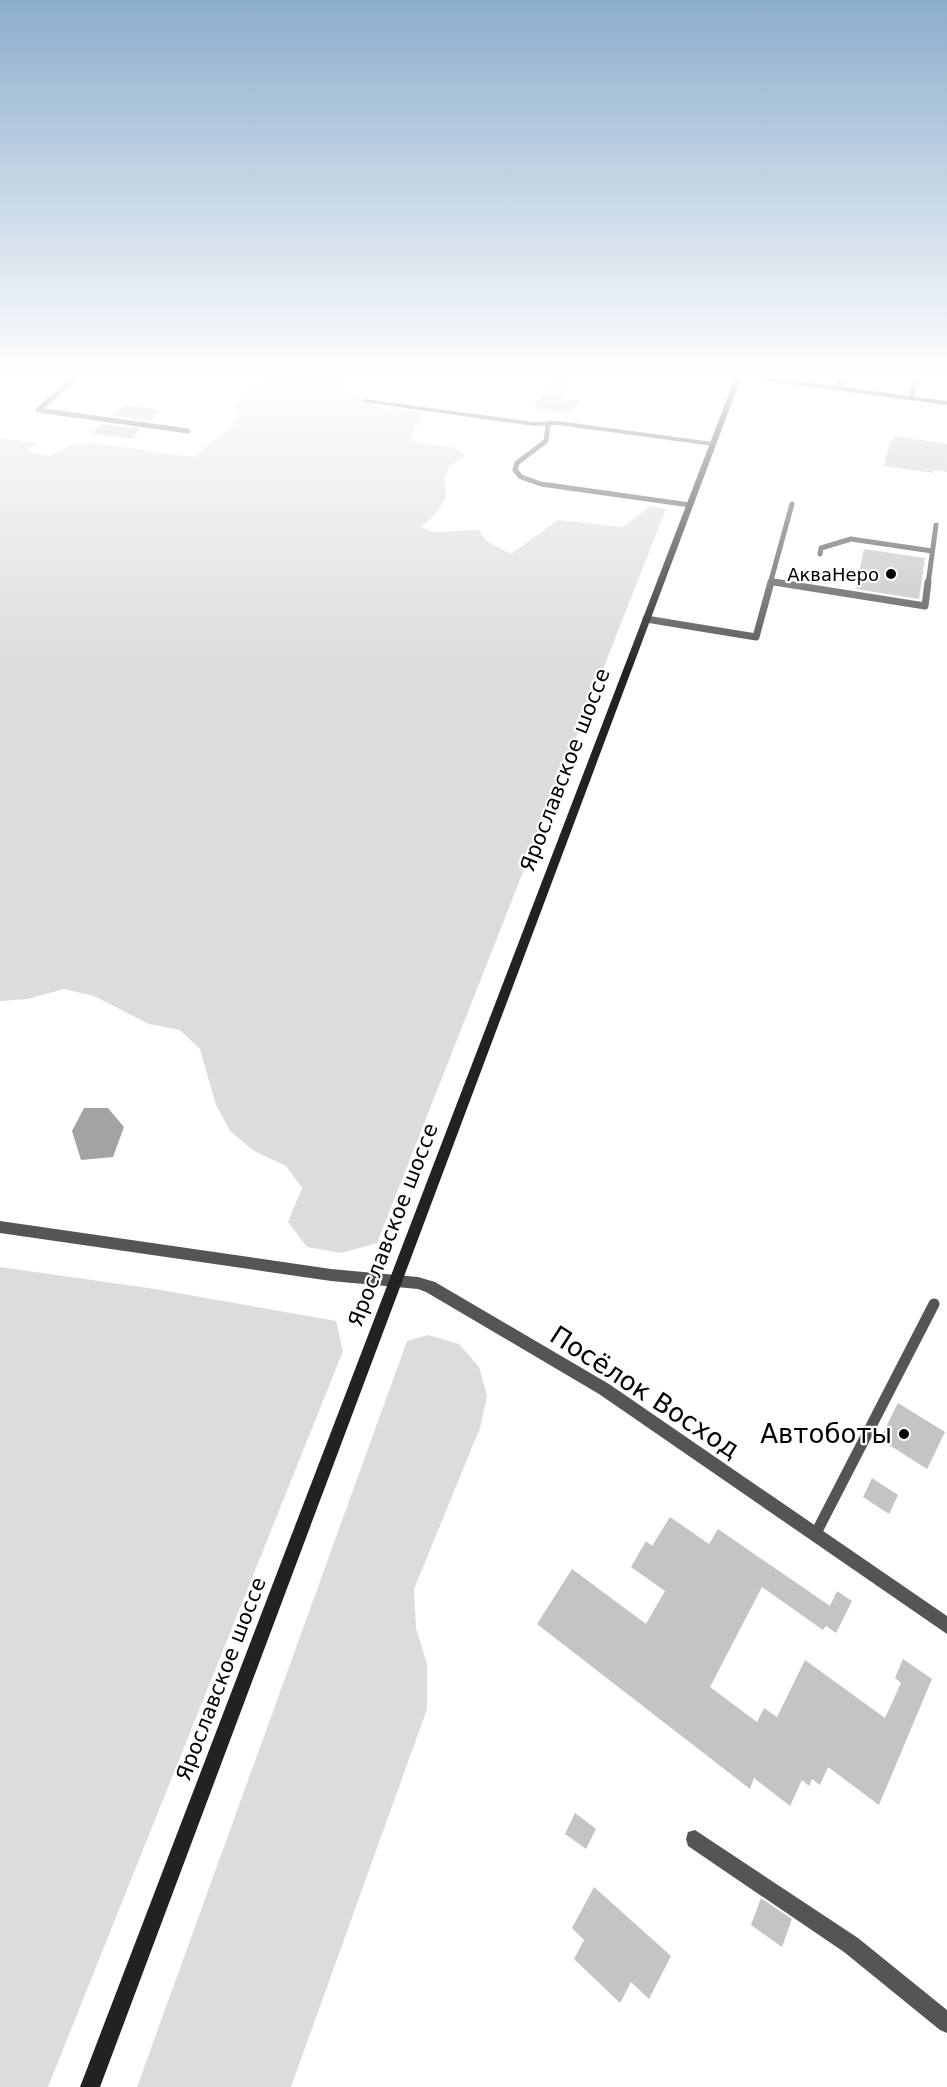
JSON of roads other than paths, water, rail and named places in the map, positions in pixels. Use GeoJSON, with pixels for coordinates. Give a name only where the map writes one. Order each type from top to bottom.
{"type":"FeatureCollection","features":[{"type":"Feature","properties":{"kind":"main road","name":"Ярославское шоссе"},"geometry":{"type":"LineString","coordinates":[[90,2087],[701,475]]}},
{"type":"Feature","properties":{"kind":"street","name":"Посёлок Восход"},"geometry":{"type":"LineString","coordinates":[[0,1227],[331,1275],[418,1283],[430,1287],[604,1389],[947,1626]]}},
{"type":"Feature","properties":{"kind":"street"},"geometry":{"type":"LineString","coordinates":[[695,1839],[851,1945],[947,2023]]}},
{"type":"Feature","properties":{"kind":"lane"},"geometry":{"type":"LineString","coordinates":[[519,475],[541,484],[690,505]]}},
{"type":"Feature","properties":{"kind":"lane"},"geometry":{"type":"LineString","coordinates":[[646,619],[756,637],[792,504]]}},
{"type":"Feature","properties":{"kind":"lane"},"geometry":{"type":"LineString","coordinates":[[771,582],[925,606],[936,525]]}},
{"type":"Feature","properties":{"kind":"lane"},"geometry":{"type":"LineString","coordinates":[[820,554],[821,548],[851,539],[932,551]]}},
{"type":"Feature","properties":{"kind":"lane"},"geometry":{"type":"LineString","coordinates":[[812,588],[814,579]]}},
{"type":"Feature","properties":{"kind":"lane"},"geometry":{"type":"LineString","coordinates":[[815,1535],[934,1304]]}},
{"type":"Feature","properties":{"kind":"place","name":"АкваНеро"},"geometry":{"type":"Point","coordinates":[891,574]}},
{"type":"Feature","properties":{"kind":"place","name":"Автоботы"},"geometry":{"type":"Point","coordinates":[904,1434]}}]}
